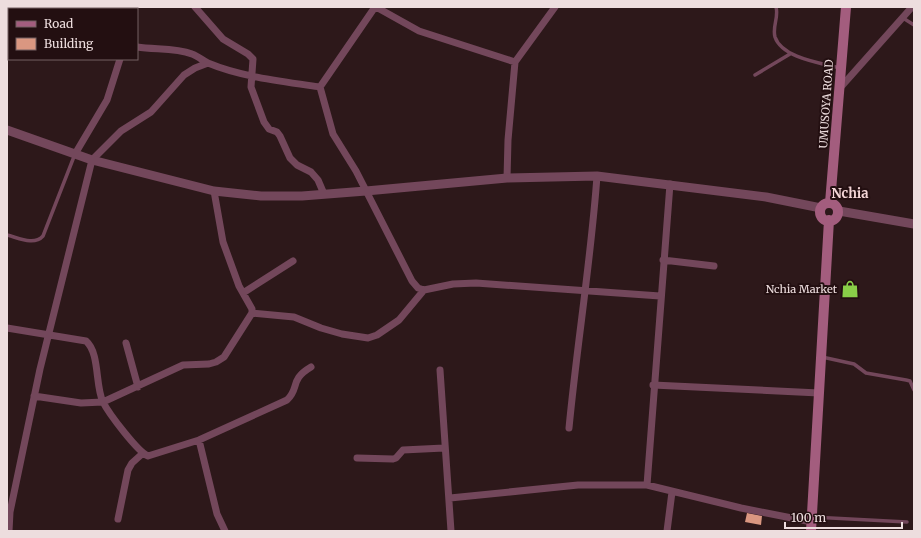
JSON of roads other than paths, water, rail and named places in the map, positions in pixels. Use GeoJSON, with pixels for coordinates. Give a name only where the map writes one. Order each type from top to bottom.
{"type":"FeatureCollection","features":[{"type":"Feature","properties":{"kind":"main road","name":"UMUSOYA ROAD"},"geometry":{"type":"LineString","coordinates":[[830,203],[846,7]]}},
{"type":"Feature","properties":{"kind":"main road"},"geometry":{"type":"LineString","coordinates":[[830,203],[836,205],[838,211],[837,217],[829,220],[823,218],[821,208],[825,204],[830,203]]}},
{"type":"Feature","properties":{"kind":"main road"},"geometry":{"type":"LineString","coordinates":[[812,523],[829,220]]}},
{"type":"Feature","properties":{"kind":"street"},"geometry":{"type":"LineString","coordinates":[[195,7],[223,39],[248,54],[253,59],[251,87],[264,122],[270,129],[277,132],[280,136],[290,158],[297,165],[311,172],[318,180],[324,194]]}},
{"type":"Feature","properties":{"kind":"street"},"geometry":{"type":"LineString","coordinates":[[320,87],[376,7],[419,31],[515,62]]}},
{"type":"Feature","properties":{"kind":"street"},"geometry":{"type":"LineString","coordinates":[[507,178],[508,140],[515,62],[555,7]]}},
{"type":"Feature","properties":{"kind":"street"},"geometry":{"type":"LineString","coordinates":[[840,88],[912,7]]}},
{"type":"Feature","properties":{"kind":"street"},"geometry":{"type":"LineString","coordinates":[[138,47],[172,50],[192,54],[208,63],[252,76],[320,87]]}},
{"type":"Feature","properties":{"kind":"street"},"geometry":{"type":"LineString","coordinates":[[75,154],[107,100],[120,60]]}},
{"type":"Feature","properties":{"kind":"street"},"geometry":{"type":"LineString","coordinates":[[8,531],[10,512],[34,396],[92,160],[121,131],[151,112],[184,75],[195,68],[208,63]]}},
{"type":"Feature","properties":{"kind":"street"},"geometry":{"type":"LineString","coordinates":[[320,87],[333,134],[366,191],[412,281],[418,288],[424,290],[453,284],[476,282],[660,296]]}},
{"type":"Feature","properties":{"kind":"street"},"geometry":{"type":"LineString","coordinates":[[7,130],[92,160],[214,191],[261,196],[366,191],[507,178],[597,176],[766,197],[821,208]]}},
{"type":"Feature","properties":{"kind":"street"},"geometry":{"type":"LineString","coordinates":[[569,428],[584,291],[594,226],[597,176]]}},
{"type":"Feature","properties":{"kind":"street"},"geometry":{"type":"LineString","coordinates":[[647,485],[653,386],[670,184]]}},
{"type":"Feature","properties":{"kind":"street"},"geometry":{"type":"LineString","coordinates":[[34,396],[81,403],[103,402],[138,387],[182,365],[209,364],[224,357],[252,313],[223,242],[214,191]]}},
{"type":"Feature","properties":{"kind":"street"},"geometry":{"type":"LineString","coordinates":[[838,211],[914,224]]}},
{"type":"Feature","properties":{"kind":"street"},"geometry":{"type":"LineString","coordinates":[[663,260],[714,266]]}},
{"type":"Feature","properties":{"kind":"street"},"geometry":{"type":"LineString","coordinates":[[243,293],[293,261]]}},
{"type":"Feature","properties":{"kind":"street"},"geometry":{"type":"LineString","coordinates":[[252,313],[294,317],[342,334],[368,338],[377,335],[399,320],[424,290]]}},
{"type":"Feature","properties":{"kind":"street"},"geometry":{"type":"LineString","coordinates":[[7,328],[86,341],[90,344],[103,402],[142,454],[148,456],[199,440],[287,400],[292,395],[297,378],[311,367]]}},
{"type":"Feature","properties":{"kind":"street"},"geometry":{"type":"LineString","coordinates":[[126,343],[138,387]]}},
{"type":"Feature","properties":{"kind":"street"},"geometry":{"type":"LineString","coordinates":[[440,370],[444,448],[450,498],[451,531]]}},
{"type":"Feature","properties":{"kind":"street"},"geometry":{"type":"LineString","coordinates":[[653,386],[819,393]]}},
{"type":"Feature","properties":{"kind":"street"},"geometry":{"type":"LineString","coordinates":[[199,440],[217,514],[225,531]]}},
{"type":"Feature","properties":{"kind":"street"},"geometry":{"type":"LineString","coordinates":[[357,458],[393,459],[396,458],[403,450],[444,448]]}},
{"type":"Feature","properties":{"kind":"street"},"geometry":{"type":"LineString","coordinates":[[118,519],[128,470],[132,463],[142,454]]}},
{"type":"Feature","properties":{"kind":"street"},"geometry":{"type":"LineString","coordinates":[[450,498],[578,485],[647,485],[672,492],[812,523]]}},
{"type":"Feature","properties":{"kind":"street"},"geometry":{"type":"LineString","coordinates":[[667,531],[672,492]]}},
{"type":"Feature","properties":{"kind":"lane"},"geometry":{"type":"LineString","coordinates":[[776,7],[775,37],[781,47],[790,54],[813,62],[841,68]]}},
{"type":"Feature","properties":{"kind":"lane"},"geometry":{"type":"LineString","coordinates":[[903,18],[914,25]]}},
{"type":"Feature","properties":{"kind":"lane"},"geometry":{"type":"LineString","coordinates":[[755,75],[790,54]]}},
{"type":"Feature","properties":{"kind":"lane"},"geometry":{"type":"LineString","coordinates":[[7,235],[34,242],[43,236],[75,154]]}},
{"type":"Feature","properties":{"kind":"lane"},"geometry":{"type":"LineString","coordinates":[[821,357],[854,364],[866,373],[910,381],[914,390]]}},
{"type":"Feature","properties":{"kind":"lane"},"geometry":{"type":"LineString","coordinates":[[812,523],[907,522]]}},
{"type":"Feature","properties":{"kind":"place","name":"Nchia Market"},"geometry":{"type":"Point","coordinates":[850,289]}},
{"type":"Feature","properties":{"kind":"district","name":"Nchia"},"geometry":{"type":"Point","coordinates":[850,193]}}]}
